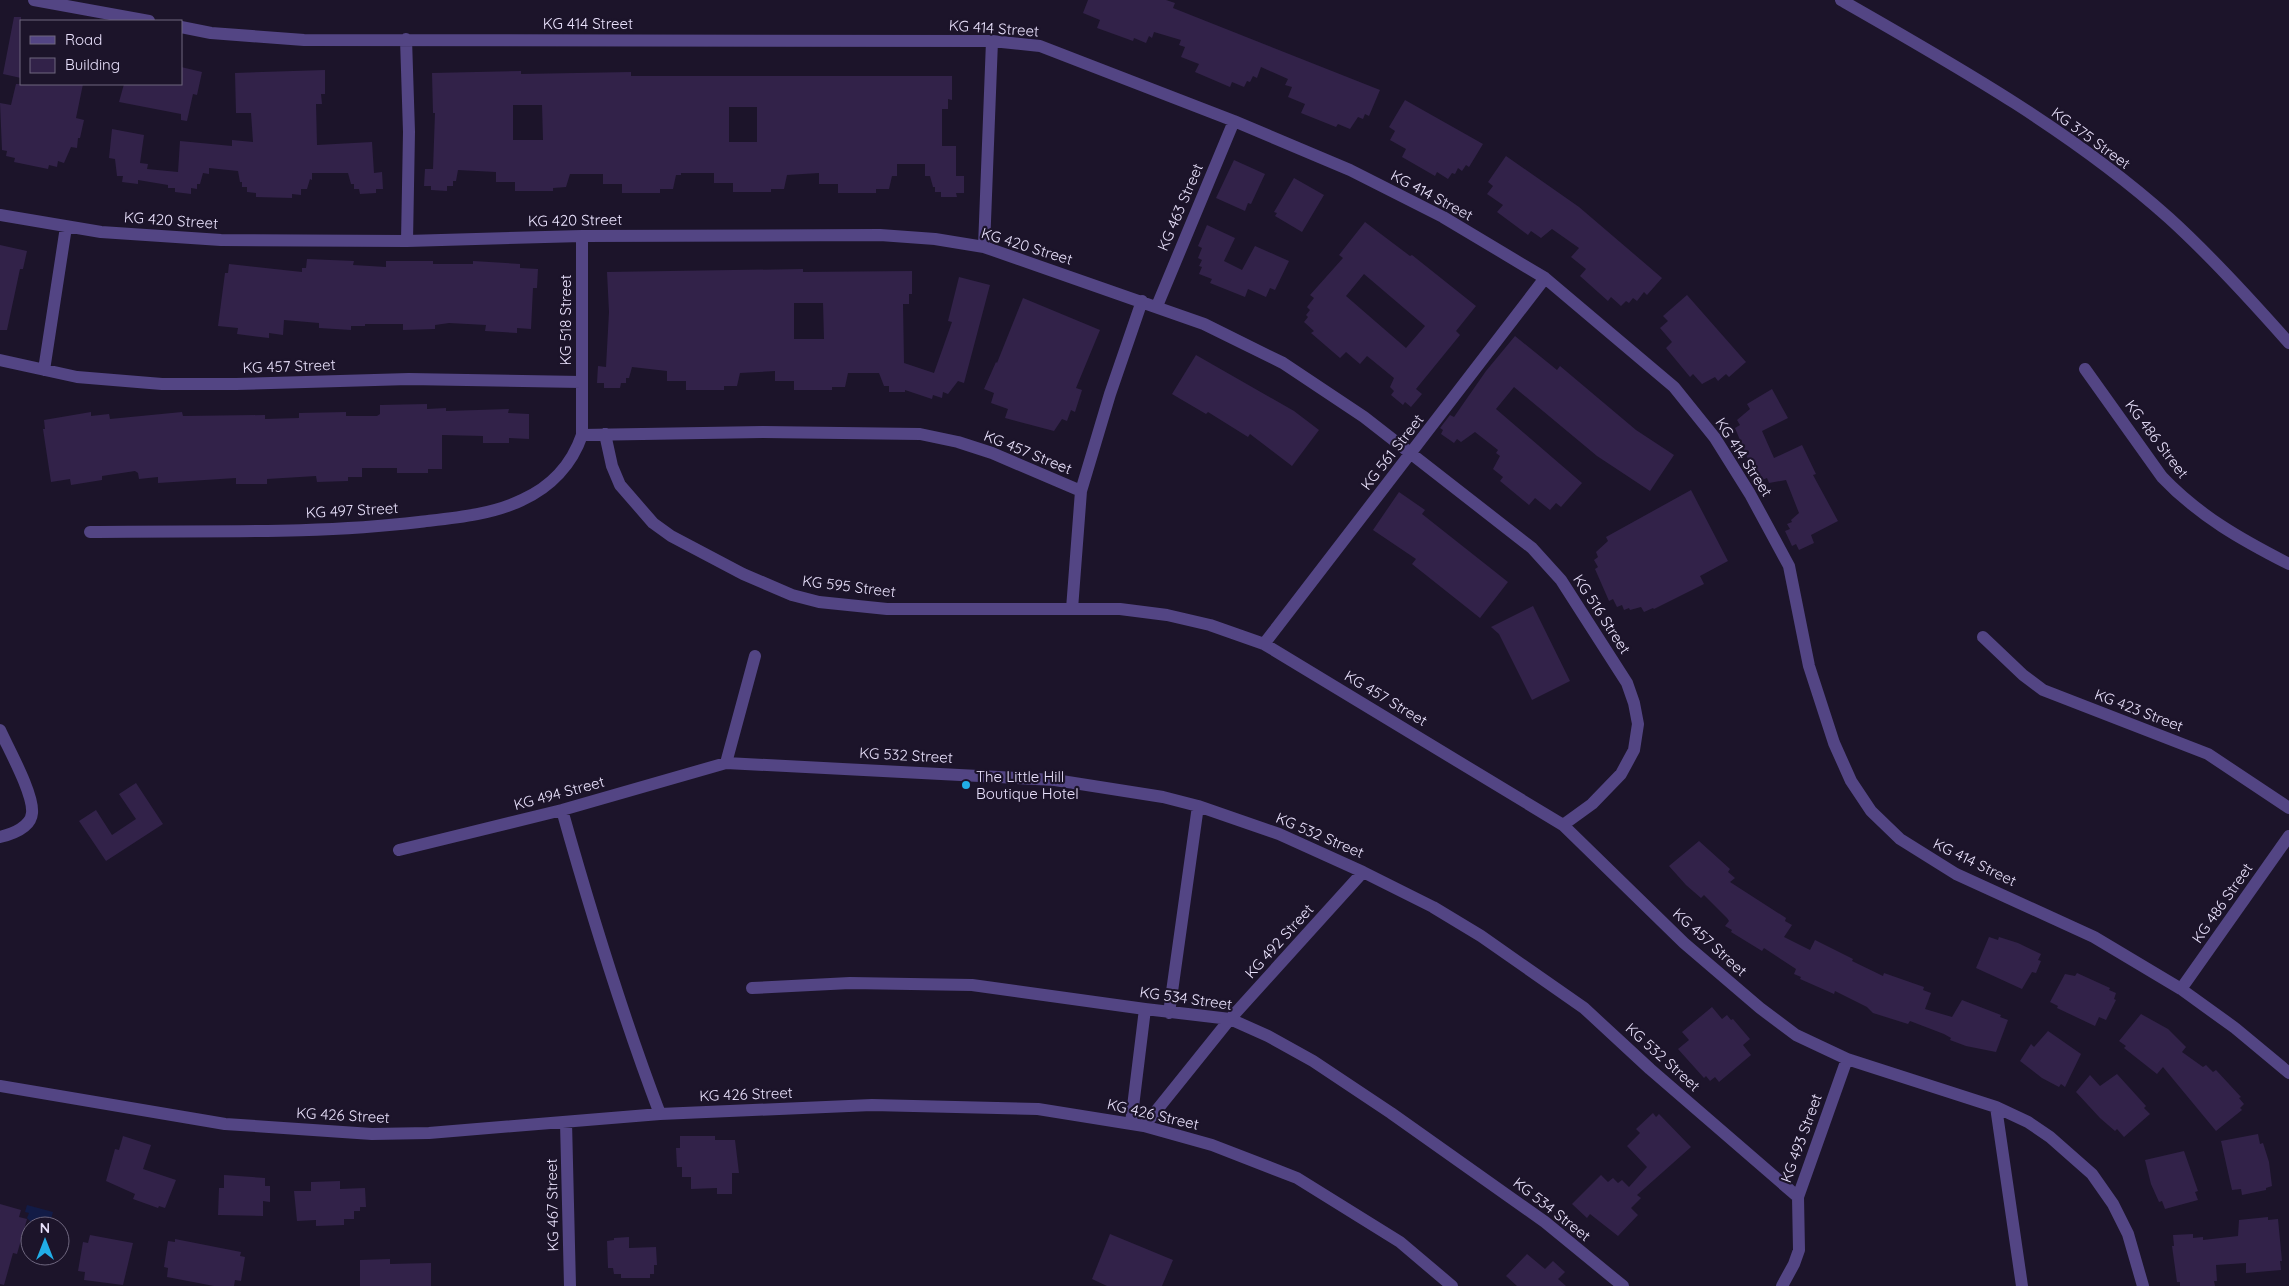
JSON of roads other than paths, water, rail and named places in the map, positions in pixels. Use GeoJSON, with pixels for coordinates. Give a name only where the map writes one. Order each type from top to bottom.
{"type":"FeatureCollection","features":[{"type":"Feature","properties":{"kind":"street"},"geometry":{"type":"LineString","coordinates":[[34,0],[144,20]]}},
{"type":"Feature","properties":{"kind":"street","name":"KG 375 Street"},"geometry":{"type":"LineString","coordinates":[[1841,0],[1943,59],[2069,140],[2181,230],[2229,275],[2289,343]]}},
{"type":"Feature","properties":{"kind":"street","name":"KG 414 Street"},"geometry":{"type":"LineString","coordinates":[[182,27],[211,33],[304,40],[992,41],[1040,46],[1234,121],[1350,170],[1434,212],[1545,278],[1674,387],[1715,438],[1750,494],[1789,566],[1809,666],[1834,743],[1851,781],[1871,811],[1900,839],[1956,874],[2094,937],[2181,989],[2235,1028],[2289,1073]]}},
{"type":"Feature","properties":{"kind":"street"},"geometry":{"type":"LineString","coordinates":[[406,39],[409,132],[407,241]]}},
{"type":"Feature","properties":{"kind":"street"},"geometry":{"type":"LineString","coordinates":[[984,247],[992,41]]}},
{"type":"Feature","properties":{"kind":"street","name":"KG 463 Street"},"geometry":{"type":"LineString","coordinates":[[1157,306],[1234,121]]}},
{"type":"Feature","properties":{"kind":"street","name":"KG 420 Street"},"geometry":{"type":"LineString","coordinates":[[0,215],[101,232],[220,240],[407,241],[582,236],[880,236],[935,239],[984,247],[1157,306]]}},
{"type":"Feature","properties":{"kind":"street"},"geometry":{"type":"LineString","coordinates":[[44,370],[66,227]]}},
{"type":"Feature","properties":{"kind":"street","name":"KG 518 Street"},"geometry":{"type":"LineString","coordinates":[[582,236],[582,435]]}},
{"type":"Feature","properties":{"kind":"street","name":"KG 561 Street"},"geometry":{"type":"LineString","coordinates":[[1264,644],[1413,453],[1545,278]]}},
{"type":"Feature","properties":{"kind":"street"},"geometry":{"type":"LineString","coordinates":[[1081,491],[1110,394],[1142,301]]}},
{"type":"Feature","properties":{"kind":"street","name":"KG 516 Street"},"geometry":{"type":"LineString","coordinates":[[1157,306],[1204,324],[1283,363],[1364,417],[1413,453],[1532,548],[1561,580],[1627,683],[1638,724],[1634,750],[1621,774],[1603,793],[1563,825]]}},
{"type":"Feature","properties":{"kind":"street","name":"KG 457 Street"},"geometry":{"type":"LineString","coordinates":[[0,360],[78,377],[162,384],[409,379],[581,382]]}},
{"type":"Feature","properties":{"kind":"street","name":"KG 486 Street"},"geometry":{"type":"LineString","coordinates":[[2085,369],[2162,477],[2176,492],[2216,524],[2289,564]]}},
{"type":"Feature","properties":{"kind":"street","name":"KG 457 Street"},"geometry":{"type":"LineString","coordinates":[[582,435],[763,432],[920,434],[958,442],[992,453],[1081,491],[1072,608],[1120,610],[1167,615],[1210,625],[1264,644],[1563,825],[1684,943],[1760,1008],[1796,1035],[1847,1058],[1996,1107],[2028,1122],[2050,1137],[2092,1174],[2113,1204],[2128,1234],[2143,1286]]}},
{"type":"Feature","properties":{"kind":"street","name":"KG 595 Street"},"geometry":{"type":"LineString","coordinates":[[605,434],[612,466],[620,485],[653,523],[672,536],[770,587],[819,602],[887,609],[1072,608]]}},
{"type":"Feature","properties":{"kind":"street","name":"KG 497 Street"},"geometry":{"type":"LineString","coordinates":[[90,532],[375,527],[467,517],[522,500],[543,488],[559,474],[575,455],[582,435]]}},
{"type":"Feature","properties":{"kind":"street","name":"KG 423 Street"},"geometry":{"type":"LineString","coordinates":[[1983,637],[2023,675],[2043,690],[2208,754],[2289,808]]}},
{"type":"Feature","properties":{"kind":"street"},"geometry":{"type":"LineString","coordinates":[[726,764],[755,656]]}},
{"type":"Feature","properties":{"kind":"street"},"geometry":{"type":"LineString","coordinates":[[0,730],[21,775],[31,802],[32,814],[27,824],[11,834],[0,836]]}},
{"type":"Feature","properties":{"kind":"street","name":"KG 532 Street"},"geometry":{"type":"LineString","coordinates":[[726,764],[1055,780],[1153,795],[1198,806],[1278,834],[1363,872],[1433,907],[1481,936],[1584,1008],[1650,1069],[1798,1197]]}},
{"type":"Feature","properties":{"kind":"street","name":"KG 494 Street"},"geometry":{"type":"LineString","coordinates":[[399,850],[562,810],[726,764]]}},
{"type":"Feature","properties":{"kind":"street"},"geometry":{"type":"LineString","coordinates":[[1169,1012],[1198,806]]}},
{"type":"Feature","properties":{"kind":"street"},"geometry":{"type":"LineString","coordinates":[[562,810],[596,931],[637,1055],[660,1114]]}},
{"type":"Feature","properties":{"kind":"street","name":"KG 486 Street"},"geometry":{"type":"LineString","coordinates":[[2181,989],[2289,836]]}},
{"type":"Feature","properties":{"kind":"street","name":"KG 492 Street"},"geometry":{"type":"LineString","coordinates":[[1144,1126],[1230,1019],[1363,872]]}},
{"type":"Feature","properties":{"kind":"street","name":"KG 534 Street"},"geometry":{"type":"LineString","coordinates":[[752,988],[850,983],[933,982],[972,985],[1146,1010],[1230,1019],[1268,1036],[1313,1061],[1392,1113],[1545,1222],[1623,1286]]}},
{"type":"Feature","properties":{"kind":"street"},"geometry":{"type":"LineString","coordinates":[[1131,1123],[1146,1010]]}},
{"type":"Feature","properties":{"kind":"street","name":"KG 493 Street"},"geometry":{"type":"LineString","coordinates":[[1782,1286],[1799,1250],[1798,1197],[1847,1058]]}},
{"type":"Feature","properties":{"kind":"street","name":"KG 426 Street"},"geometry":{"type":"LineString","coordinates":[[0,1086],[225,1124],[372,1134],[660,1114],[872,1105],[1038,1109],[1144,1126],[1212,1145],[1297,1178],[1400,1242],[1452,1286]]}},
{"type":"Feature","properties":{"kind":"street"},"geometry":{"type":"LineString","coordinates":[[1996,1107],[2022,1286]]}},
{"type":"Feature","properties":{"kind":"street","name":"KG 467 Street"},"geometry":{"type":"LineString","coordinates":[[566,1122],[570,1286]]}},
{"type":"Feature","properties":{"kind":"water"},"geometry":{"type":"Polygon","coordinates":[[[27,1205],[53,1212],[52,1216],[28,1216],[29,1213],[25,1212],[27,1205]]]}},
{"type":"Feature","properties":{"kind":"place","name":"The Little Hill Boutique Hotel"},"geometry":{"type":"Point","coordinates":[966,785]}}]}
